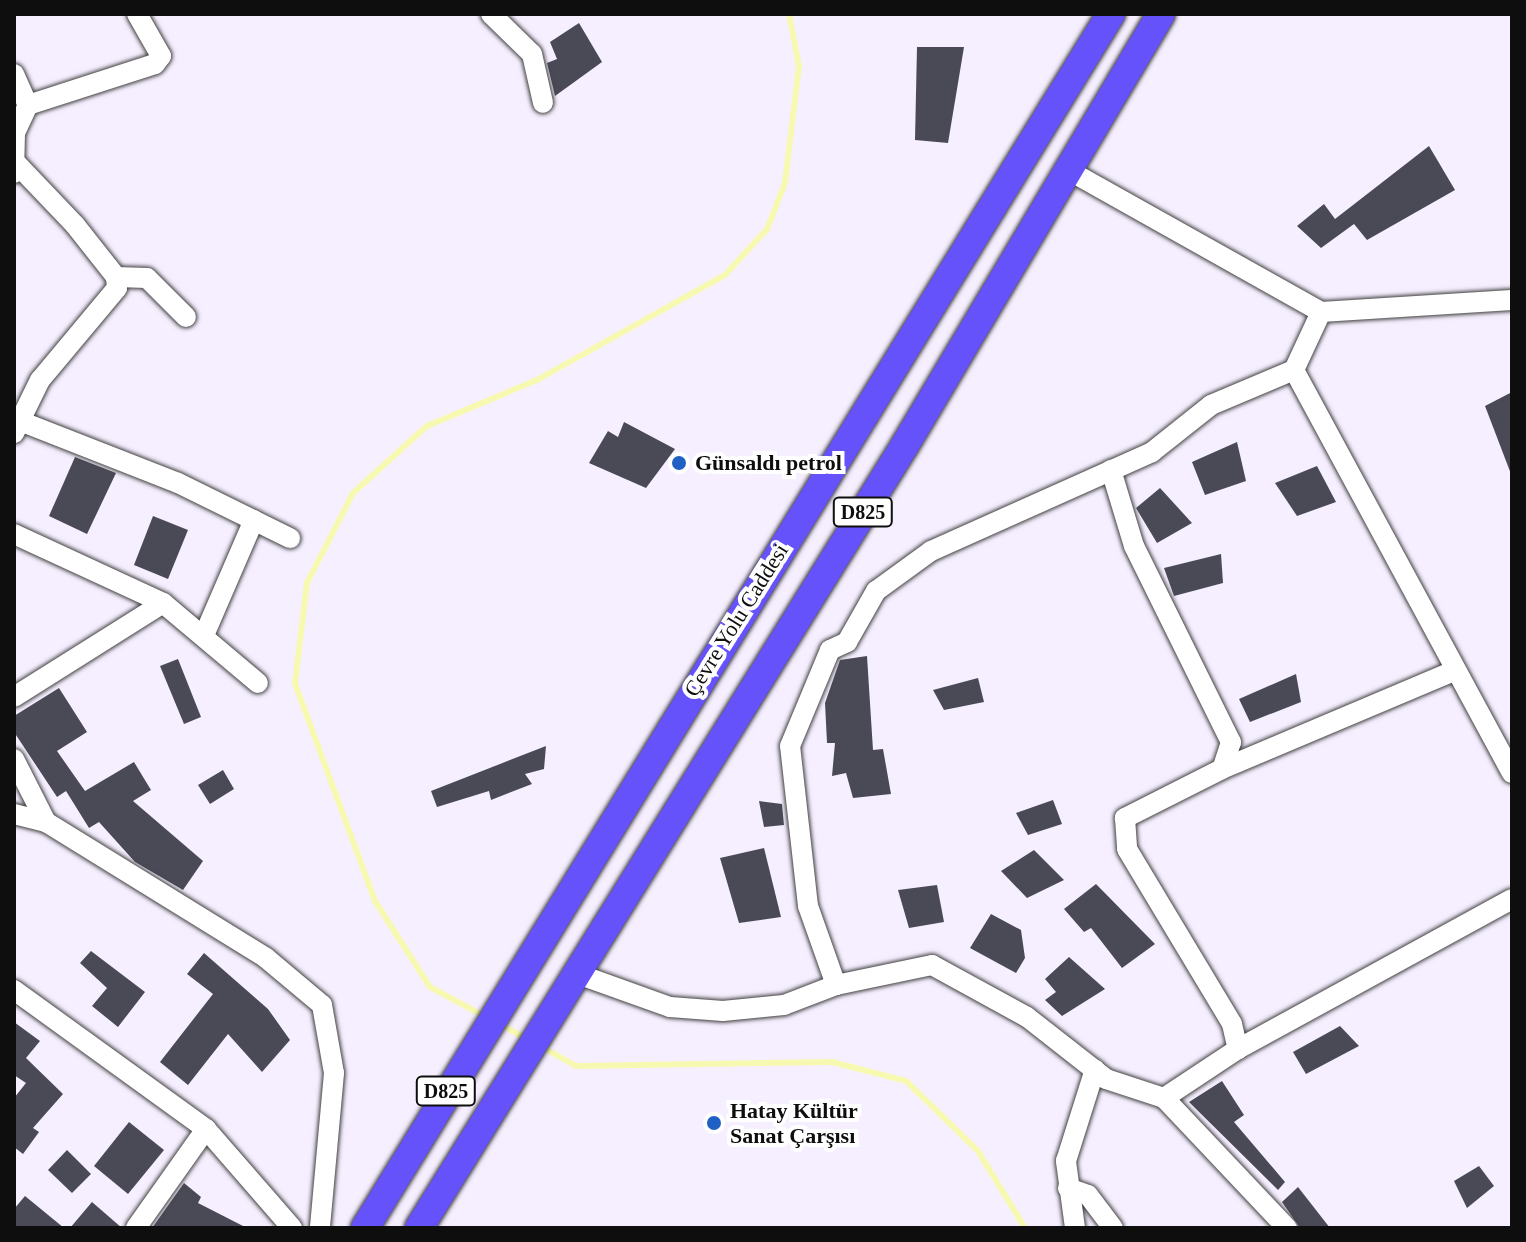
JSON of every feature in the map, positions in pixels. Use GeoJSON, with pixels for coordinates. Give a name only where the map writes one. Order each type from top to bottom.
{"type":"FeatureCollection","features":[{"type":"Feature","properties":{"kind":"highway","name":"Çevre Yolu Caddesi"},"geometry":{"type":"LineString","coordinates":[[364,1223],[517,970],[1111,14]]}},
{"type":"Feature","properties":{"kind":"highway","name":"D825"},"geometry":{"type":"LineString","coordinates":[[419,1228],[1161,14]]}},
{"type":"Feature","properties":{"kind":"street"},"geometry":{"type":"LineString","coordinates":[[137,14],[161,56],[155,64],[28,105],[15,133],[16,167],[116,277],[117,288],[40,380],[19,428],[254,520],[290,538]]}},
{"type":"Feature","properties":{"kind":"street"},"geometry":{"type":"LineString","coordinates":[[491,14],[532,54],[543,103]]}},
{"type":"Feature","properties":{"kind":"street"},"geometry":{"type":"LineString","coordinates":[[14,74],[28,105]]}},
{"type":"Feature","properties":{"kind":"street"},"geometry":{"type":"LineString","coordinates":[[1068,170],[1321,312],[1512,300]]}},
{"type":"Feature","properties":{"kind":"street"},"geometry":{"type":"LineString","coordinates":[[116,277],[147,278],[186,317]]}},
{"type":"Feature","properties":{"kind":"street"},"geometry":{"type":"LineString","coordinates":[[836,985],[808,906],[790,746],[819,669],[830,650],[847,642],[876,591],[931,551],[1177,439],[1211,405],[1294,370],[1321,312]]}},
{"type":"Feature","properties":{"kind":"street"},"geometry":{"type":"LineString","coordinates":[[1294,370],[1452,672],[1512,773]]}},
{"type":"Feature","properties":{"kind":"street"},"geometry":{"type":"LineString","coordinates":[[1111,470],[1134,546],[1222,716],[1231,742],[1222,769]]}},
{"type":"Feature","properties":{"kind":"street"},"geometry":{"type":"LineString","coordinates":[[205,633],[254,520]]}},
{"type":"Feature","properties":{"kind":"street"},"geometry":{"type":"LineString","coordinates":[[14,534],[163,603],[205,633],[258,683]]}},
{"type":"Feature","properties":{"kind":"street"},"geometry":{"type":"LineString","coordinates":[[14,697],[163,603]]}},
{"type":"Feature","properties":{"kind":"street"},"geometry":{"type":"LineString","coordinates":[[1238,1049],[1232,1024],[1127,849],[1125,818],[1137,806],[1452,672]]}},
{"type":"Feature","properties":{"kind":"street"},"geometry":{"type":"LineString","coordinates":[[14,759],[46,822]]}},
{"type":"Feature","properties":{"kind":"street"},"geometry":{"type":"LineString","coordinates":[[14,814],[46,822],[266,958],[322,1005],[334,1073],[320,1228]]}},
{"type":"Feature","properties":{"kind":"street"},"geometry":{"type":"LineString","coordinates":[[1164,1098],[1238,1049],[1512,899]]}},
{"type":"Feature","properties":{"kind":"street"},"geometry":{"type":"LineString","coordinates":[[575,973],[670,1007],[723,1011],[784,1005],[836,985],[932,965],[1027,1017],[1095,1069],[1138,1093],[1164,1098],[1287,1228]]}},
{"type":"Feature","properties":{"kind":"street"},"geometry":{"type":"LineString","coordinates":[[14,990],[206,1129],[292,1228]]}},
{"type":"Feature","properties":{"kind":"street"},"geometry":{"type":"LineString","coordinates":[[1075,1228],[1068,1188],[1071,1131],[1095,1069]]}},
{"type":"Feature","properties":{"kind":"street"},"geometry":{"type":"LineString","coordinates":[[136,1228],[206,1129]]}},
{"type":"Feature","properties":{"kind":"street"},"geometry":{"type":"LineString","coordinates":[[1068,1188],[1088,1195],[1113,1228]]}},
{"type":"Feature","properties":{"kind":"building"},"geometry":{"type":"Polygon","coordinates":[[[579,23],[602,62],[555,96],[547,63],[557,59],[550,42],[579,23]]]}},
{"type":"Feature","properties":{"kind":"building"},"geometry":{"type":"Polygon","coordinates":[[[917,47],[964,47],[948,143],[915,140],[917,47]]]}},
{"type":"Feature","properties":{"kind":"building"},"geometry":{"type":"Polygon","coordinates":[[[1429,146],[1455,190],[1367,240],[1354,224],[1321,248],[1297,226],[1324,204],[1335,219],[1429,146]]]}},
{"type":"Feature","properties":{"kind":"building"},"geometry":{"type":"Polygon","coordinates":[[[1512,392],[1512,473],[1511,474],[1485,406],[1512,392]]]}},
{"type":"Feature","properties":{"kind":"building"},"geometry":{"type":"Polygon","coordinates":[[[624,422],[675,449],[646,488],[589,463],[608,431],[618,437],[624,422]]]}},
{"type":"Feature","properties":{"kind":"building"},"geometry":{"type":"Polygon","coordinates":[[[1237,442],[1246,481],[1205,495],[1192,462],[1237,442]]]}},
{"type":"Feature","properties":{"kind":"building"},"geometry":{"type":"Polygon","coordinates":[[[75,457],[116,473],[87,534],[49,516],[75,457]]]}},
{"type":"Feature","properties":{"kind":"building"},"geometry":{"type":"Polygon","coordinates":[[[1317,466],[1336,502],[1297,516],[1275,483],[1317,466]]]}},
{"type":"Feature","properties":{"kind":"building"},"geometry":{"type":"Polygon","coordinates":[[[1160,488],[1192,523],[1157,543],[1136,508],[1160,488]]]}},
{"type":"Feature","properties":{"kind":"building"},"geometry":{"type":"Polygon","coordinates":[[[153,516],[188,530],[168,579],[134,565],[153,516]]]}},
{"type":"Feature","properties":{"kind":"building"},"geometry":{"type":"Polygon","coordinates":[[[1221,554],[1223,583],[1174,596],[1164,568],[1221,554]]]}},
{"type":"Feature","properties":{"kind":"building"},"geometry":{"type":"Polygon","coordinates":[[[867,656],[873,750],[883,749],[891,794],[853,798],[846,773],[832,776],[835,743],[827,743],[825,703],[840,660],[867,656]]]}},
{"type":"Feature","properties":{"kind":"building"},"geometry":{"type":"Polygon","coordinates":[[[178,659],[201,717],[184,724],[160,666],[178,659]]]}},
{"type":"Feature","properties":{"kind":"building"},"geometry":{"type":"Polygon","coordinates":[[[1296,674],[1301,702],[1250,722],[1239,699],[1296,674]]]}},
{"type":"Feature","properties":{"kind":"building"},"geometry":{"type":"Polygon","coordinates":[[[978,678],[984,702],[944,710],[933,690],[978,678]]]}},
{"type":"Feature","properties":{"kind":"building"},"geometry":{"type":"Polygon","coordinates":[[[59,688],[87,732],[57,751],[85,791],[134,762],[151,790],[133,801],[203,861],[183,890],[135,862],[99,822],[89,828],[66,791],[57,797],[14,732],[14,716],[59,688]]]}},
{"type":"Feature","properties":{"kind":"building"},"geometry":{"type":"Polygon","coordinates":[[[546,746],[544,769],[525,774],[532,784],[491,800],[489,791],[437,807],[431,791],[546,746]]]}},
{"type":"Feature","properties":{"kind":"building"},"geometry":{"type":"Polygon","coordinates":[[[223,770],[234,789],[210,804],[198,785],[223,770]]]}},
{"type":"Feature","properties":{"kind":"building"},"geometry":{"type":"Polygon","coordinates":[[[1053,800],[1062,824],[1028,835],[1016,813],[1053,800]]]}},
{"type":"Feature","properties":{"kind":"building"},"geometry":{"type":"Polygon","coordinates":[[[759,801],[782,804],[784,825],[764,827],[759,801]]]}},
{"type":"Feature","properties":{"kind":"building"},"geometry":{"type":"Polygon","coordinates":[[[764,848],[781,917],[739,923],[720,858],[764,848]]]}},
{"type":"Feature","properties":{"kind":"building"},"geometry":{"type":"Polygon","coordinates":[[[1034,850],[1064,880],[1027,898],[1001,871],[1034,850]]]}},
{"type":"Feature","properties":{"kind":"building"},"geometry":{"type":"Polygon","coordinates":[[[1096,884],[1155,944],[1122,968],[1091,928],[1084,932],[1064,909],[1096,884]]]}},
{"type":"Feature","properties":{"kind":"building"},"geometry":{"type":"Polygon","coordinates":[[[937,885],[944,922],[909,928],[898,890],[937,885]]]}},
{"type":"Feature","properties":{"kind":"building"},"geometry":{"type":"Polygon","coordinates":[[[991,914],[1021,930],[1025,958],[1016,973],[970,948],[991,914]]]}},
{"type":"Feature","properties":{"kind":"building"},"geometry":{"type":"Polygon","coordinates":[[[91,951],[145,992],[118,1027],[92,1006],[107,988],[80,963],[91,951]]]}},
{"type":"Feature","properties":{"kind":"building"},"geometry":{"type":"Polygon","coordinates":[[[204,953],[268,1009],[290,1040],[262,1072],[228,1034],[188,1085],[160,1062],[213,994],[187,974],[204,953]]]}},
{"type":"Feature","properties":{"kind":"building"},"geometry":{"type":"Polygon","coordinates":[[[1069,957],[1105,989],[1062,1016],[1045,1000],[1056,992],[1045,979],[1069,957]]]}},
{"type":"Feature","properties":{"kind":"building"},"geometry":{"type":"Polygon","coordinates":[[[14,1022],[40,1041],[26,1058],[63,1094],[33,1128],[39,1132],[23,1154],[14,1147],[14,1098],[26,1083],[14,1075],[14,1022]]]}},
{"type":"Feature","properties":{"kind":"building"},"geometry":{"type":"Polygon","coordinates":[[[1340,1026],[1359,1046],[1306,1074],[1293,1052],[1340,1026]]]}},
{"type":"Feature","properties":{"kind":"building"},"geometry":{"type":"Polygon","coordinates":[[[1222,1081],[1244,1115],[1234,1122],[1285,1182],[1278,1190],[1189,1102],[1222,1081]]]}},
{"type":"Feature","properties":{"kind":"building"},"geometry":{"type":"Polygon","coordinates":[[[129,1122],[164,1150],[128,1194],[94,1166],[129,1122]]]}},
{"type":"Feature","properties":{"kind":"building"},"geometry":{"type":"Polygon","coordinates":[[[67,1150],[91,1174],[72,1193],[48,1170],[67,1150]]]}},
{"type":"Feature","properties":{"kind":"building"},"geometry":{"type":"Polygon","coordinates":[[[1479,1166],[1494,1186],[1467,1208],[1454,1181],[1479,1166]]]}},
{"type":"Feature","properties":{"kind":"building"},"geometry":{"type":"Polygon","coordinates":[[[184,1183],[201,1197],[198,1203],[247,1228],[152,1228],[184,1183]]]}},
{"type":"Feature","properties":{"kind":"building"},"geometry":{"type":"Polygon","coordinates":[[[1298,1187],[1330,1228],[1300,1228],[1282,1202],[1298,1187]]]}},
{"type":"Feature","properties":{"kind":"building"},"geometry":{"type":"Polygon","coordinates":[[[25,1196],[64,1228],[14,1228],[14,1209],[25,1196]]]}},
{"type":"Feature","properties":{"kind":"building"},"geometry":{"type":"Polygon","coordinates":[[[92,1202],[122,1228],[70,1228],[92,1202]]]}},
{"type":"Feature","properties":{"kind":"waterway"},"geometry":{"type":"LineString","coordinates":[[484,1016],[430,987],[375,901],[295,683],[307,583],[353,493],[427,426],[537,380],[725,275],[767,229],[785,183],[799,66],[789,14]]}},
{"type":"Feature","properties":{"kind":"waterway"},"geometry":{"type":"LineString","coordinates":[[498,1023],[527,1039]]}},
{"type":"Feature","properties":{"kind":"waterway"},"geometry":{"type":"LineString","coordinates":[[540,1046],[576,1066],[832,1062],[906,1081],[978,1151],[1025,1228]]}},
{"type":"Feature","properties":{"kind":"place","name":"Günsaldı petrol"},"geometry":{"type":"Point","coordinates":[679,463]}},
{"type":"Feature","properties":{"kind":"place","name":"Hatay Kültür Sanat Çarşısı"},"geometry":{"type":"Point","coordinates":[714,1123]}}]}
